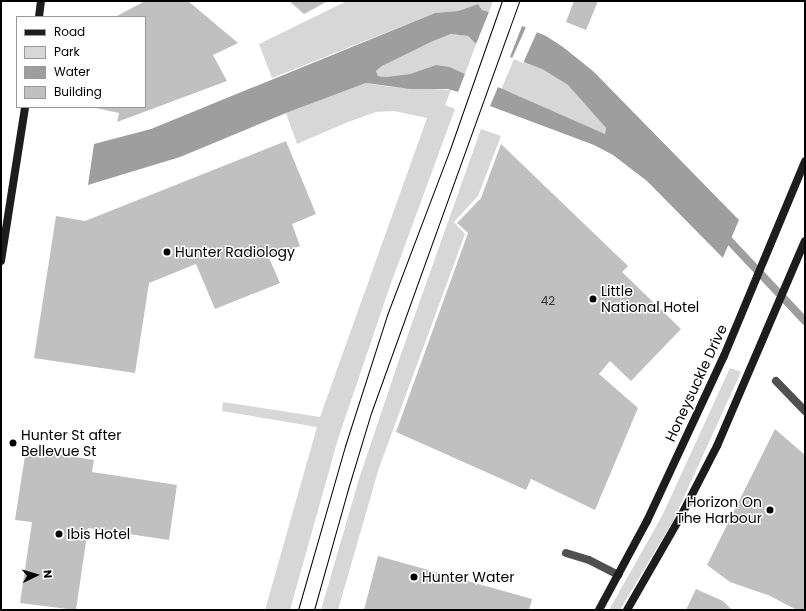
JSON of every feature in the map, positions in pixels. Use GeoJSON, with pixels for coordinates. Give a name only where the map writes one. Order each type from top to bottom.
{"type":"FeatureCollection","features":[{"type":"Feature","properties":{"kind":"main road"},"geometry":{"type":"LineString","coordinates":[[39,16],[41,1]]}},
{"type":"Feature","properties":{"kind":"main road"},"geometry":{"type":"LineString","coordinates":[[1,261],[25,108]]}},
{"type":"Feature","properties":{"kind":"main road","name":"Honeysuckle Drive"},"geometry":{"type":"LineString","coordinates":[[599,610],[647,521],[724,356],[805,161]]}},
{"type":"Feature","properties":{"kind":"main road"},"geometry":{"type":"LineString","coordinates":[[627,610],[681,516],[717,446],[805,241]]}},
{"type":"Feature","properties":{"kind":"street"},"geometry":{"type":"LineString","coordinates":[[776,381],[805,411]]}},
{"type":"Feature","properties":{"kind":"street"},"geometry":{"type":"LineString","coordinates":[[566,553],[589,560],[618,576]]}},
{"type":"Feature","properties":{"kind":"green space"},"geometry":{"type":"Polygon","coordinates":[[[347,1],[493,1],[489,12],[482,10],[478,4],[458,11],[435,13],[272,78],[259,44],[347,1]]]}},
{"type":"Feature","properties":{"kind":"green space"},"geometry":{"type":"Polygon","coordinates":[[[451,34],[468,36],[476,44],[465,74],[450,67],[436,65],[410,74],[386,77],[378,76],[376,71],[382,66],[451,34]]]}},
{"type":"Feature","properties":{"kind":"green space"},"geometry":{"type":"Polygon","coordinates":[[[514,59],[542,69],[568,85],[606,128],[605,134],[501,90],[514,59]]]}},
{"type":"Feature","properties":{"kind":"green space"},"geometry":{"type":"Polygon","coordinates":[[[366,83],[390,87],[451,90],[445,105],[455,109],[390,286],[338,439],[290,610],[265,610],[317,427],[222,411],[223,402],[320,417],[427,118],[394,111],[376,112],[348,122],[297,144],[286,113],[366,83]]]}},
{"type":"Feature","properties":{"kind":"green space"},"geometry":{"type":"Polygon","coordinates":[[[481,129],[501,136],[478,196],[454,222],[465,234],[379,468],[338,610],[321,610],[359,479],[401,354],[481,129]]]}},
{"type":"Feature","properties":{"kind":"green space"},"geometry":{"type":"Polygon","coordinates":[[[730,368],[741,372],[673,521],[620,610],[609,610],[662,516],[730,368]]]}},
{"type":"Feature","properties":{"kind":"water"},"geometry":{"type":"Polygon","coordinates":[[[478,4],[482,10],[489,12],[476,44],[468,36],[451,34],[382,66],[376,71],[378,76],[386,77],[410,74],[436,65],[450,67],[465,74],[458,92],[448,89],[410,89],[366,83],[286,113],[180,157],[88,185],[94,144],[151,129],[435,13],[458,11],[478,4]]]}},
{"type":"Feature","properties":{"kind":"water"},"geometry":{"type":"Polygon","coordinates":[[[522,26],[546,36],[563,47],[593,71],[739,220],[723,258],[647,181],[613,155],[594,145],[490,106],[498,87],[605,134],[606,128],[568,85],[542,69],[510,57],[522,26]]]}},
{"type":"Feature","properties":{"kind":"pier"},"geometry":{"type":"Polygon","coordinates":[[[526,27],[537,32],[523,63],[512,58],[526,27]]]}},
{"type":"Feature","properties":{"kind":"pier"},"geometry":{"type":"Polygon","coordinates":[[[740,218],[741,221],[725,259],[722,260],[740,218]]]}},
{"type":"Feature","properties":{"kind":"building"},"geometry":{"type":"Polygon","coordinates":[[[145,1],[188,1],[238,43],[213,55],[227,81],[117,122],[119,113],[96,108],[146,108],[146,16],[117,16],[145,1]]]}},
{"type":"Feature","properties":{"kind":"building"},"geometry":{"type":"Polygon","coordinates":[[[289,1],[328,1],[304,14],[289,1]]]}},
{"type":"Feature","properties":{"kind":"building"},"geometry":{"type":"Polygon","coordinates":[[[574,1],[598,1],[586,30],[566,22],[574,1]]]}},
{"type":"Feature","properties":{"kind":"building","name":"Hunter Radiology"},"geometry":{"type":"Polygon","coordinates":[[[286,141],[316,214],[292,224],[300,246],[269,258],[280,283],[215,309],[196,264],[149,283],[135,373],[34,358],[56,216],[85,221],[286,141]]]}},
{"type":"Feature","properties":{"kind":"building"},"geometry":{"type":"Polygon","coordinates":[[[501,144],[628,266],[622,272],[681,329],[631,381],[610,361],[599,374],[638,408],[595,510],[531,479],[526,490],[396,432],[468,233],[457,223],[481,198],[501,144]]]}},
{"type":"Feature","properties":{"kind":"building","name":"Horizon On The Harbour"},"geometry":{"type":"Polygon","coordinates":[[[775,429],[805,455],[805,610],[797,610],[768,595],[730,582],[707,565],[775,429]]]}},
{"type":"Feature","properties":{"kind":"building","name":"Ibis Hotel"},"geometry":{"type":"Polygon","coordinates":[[[26,449],[94,460],[92,472],[177,485],[169,540],[88,528],[76,610],[20,603],[32,522],[15,520],[26,449]]]}},
{"type":"Feature","properties":{"kind":"building","name":"Hunter Water"},"geometry":{"type":"Polygon","coordinates":[[[378,556],[532,599],[529,610],[364,610],[378,556]]]}},
{"type":"Feature","properties":{"kind":"building"},"geometry":{"type":"Polygon","coordinates":[[[696,589],[723,601],[732,610],[686,610],[696,589]]]}},
{"type":"Feature","properties":{"kind":"waterway"},"geometry":{"type":"LineString","coordinates":[[723,234],[805,321]]}},
{"type":"Feature","properties":{"kind":"tram line"},"geometry":{"type":"LineString","coordinates":[[298,610],[345,446],[387,315],[449,152],[502,1]]}},
{"type":"Feature","properties":{"kind":"tram line"},"geometry":{"type":"LineString","coordinates":[[314,610],[371,413],[519,1]]}},
{"type":"Feature","properties":{"kind":"place","name":"Hunter Radiology"},"geometry":{"type":"Point","coordinates":[167,252]}},
{"type":"Feature","properties":{"kind":"place","name":"Little National Hotel"},"geometry":{"type":"Point","coordinates":[593,299]}},
{"type":"Feature","properties":{"kind":"place","name":"Hunter St after Bellevue St"},"geometry":{"type":"Point","coordinates":[13,443]}},
{"type":"Feature","properties":{"kind":"place","name":"Horizon On The Harbour"},"geometry":{"type":"Point","coordinates":[770,510]}},
{"type":"Feature","properties":{"kind":"place","name":"Ibis Hotel"},"geometry":{"type":"Point","coordinates":[59,534]}},
{"type":"Feature","properties":{"kind":"place","name":"Hunter Water"},"geometry":{"type":"Point","coordinates":[414,577]}}]}
